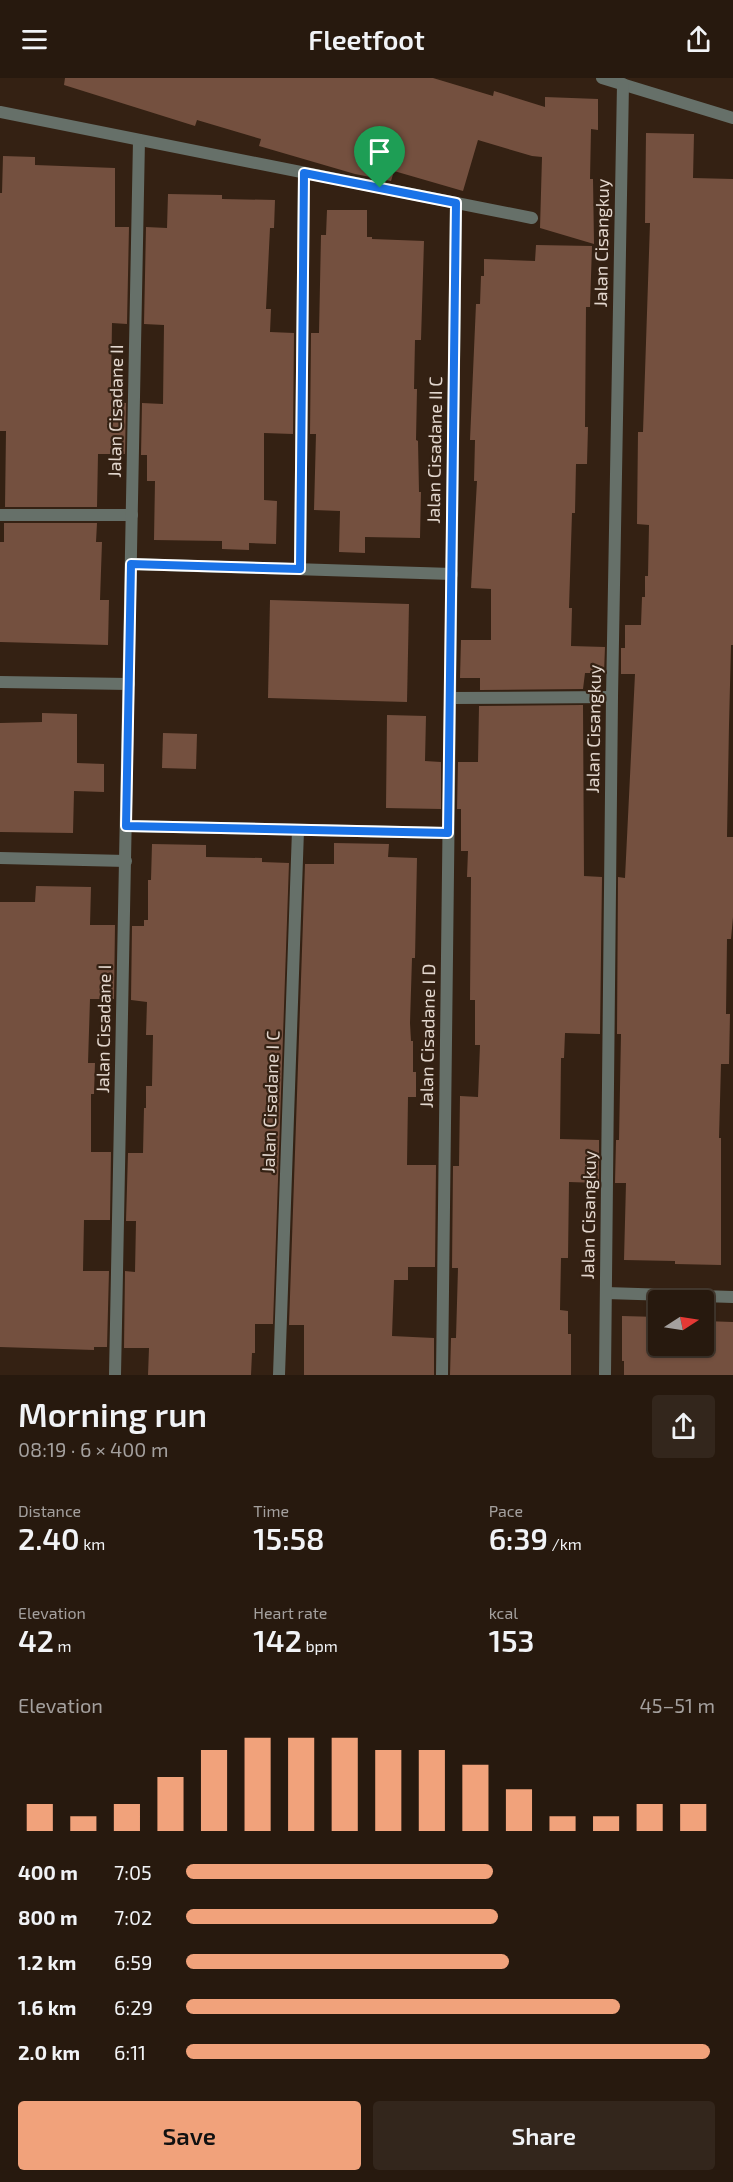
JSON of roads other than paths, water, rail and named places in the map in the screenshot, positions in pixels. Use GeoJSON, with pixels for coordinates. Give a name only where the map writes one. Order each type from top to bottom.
{"type":"FeatureCollection","features":[{"type":"Feature","properties":{"kind":"street"},"geometry":{"type":"LineString","coordinates":[[602,78],[733,118]]}},
{"type":"Feature","properties":{"kind":"street","name":"Jalan Cisangkuy"},"geometry":{"type":"LineString","coordinates":[[605,1375],[612,697],[623,84]]}},
{"type":"Feature","properties":{"kind":"street"},"geometry":{"type":"LineString","coordinates":[[0,112],[532,218]]}},
{"type":"Feature","properties":{"kind":"street","name":"Jalan Cisadane II"},"geometry":{"type":"LineString","coordinates":[[129,684],[139,140]]}},
{"type":"Feature","properties":{"kind":"street"},"geometry":{"type":"LineString","coordinates":[[300,569],[304,173]]}},
{"type":"Feature","properties":{"kind":"street","name":"Jalan Cisadane II C"},"geometry":{"type":"LineString","coordinates":[[450,698],[456,203]]}},
{"type":"Feature","properties":{"kind":"street"},"geometry":{"type":"LineString","coordinates":[[0,515],[132,515]]}},
{"type":"Feature","properties":{"kind":"street"},"geometry":{"type":"LineString","coordinates":[[131,564],[452,574]]}},
{"type":"Feature","properties":{"kind":"street"},"geometry":{"type":"LineString","coordinates":[[0,682],[129,684]]}},
{"type":"Feature","properties":{"kind":"street","name":"Jalan Cisadane I"},"geometry":{"type":"LineString","coordinates":[[115,1375],[129,684]]}},
{"type":"Feature","properties":{"kind":"street"},"geometry":{"type":"LineString","coordinates":[[450,698],[612,697]]}},
{"type":"Feature","properties":{"kind":"street","name":"Jalan Cisadane I D"},"geometry":{"type":"LineString","coordinates":[[442,1375],[450,698]]}},
{"type":"Feature","properties":{"kind":"street"},"geometry":{"type":"LineString","coordinates":[[126,826],[448,833]]}},
{"type":"Feature","properties":{"kind":"street","name":"Jalan Cisadane I C"},"geometry":{"type":"LineString","coordinates":[[279,1375],[298,830]]}},
{"type":"Feature","properties":{"kind":"street"},"geometry":{"type":"LineString","coordinates":[[0,858],[126,861]]}},
{"type":"Feature","properties":{"kind":"street"},"geometry":{"type":"LineString","coordinates":[[606,1293],[733,1297]]}}]}
